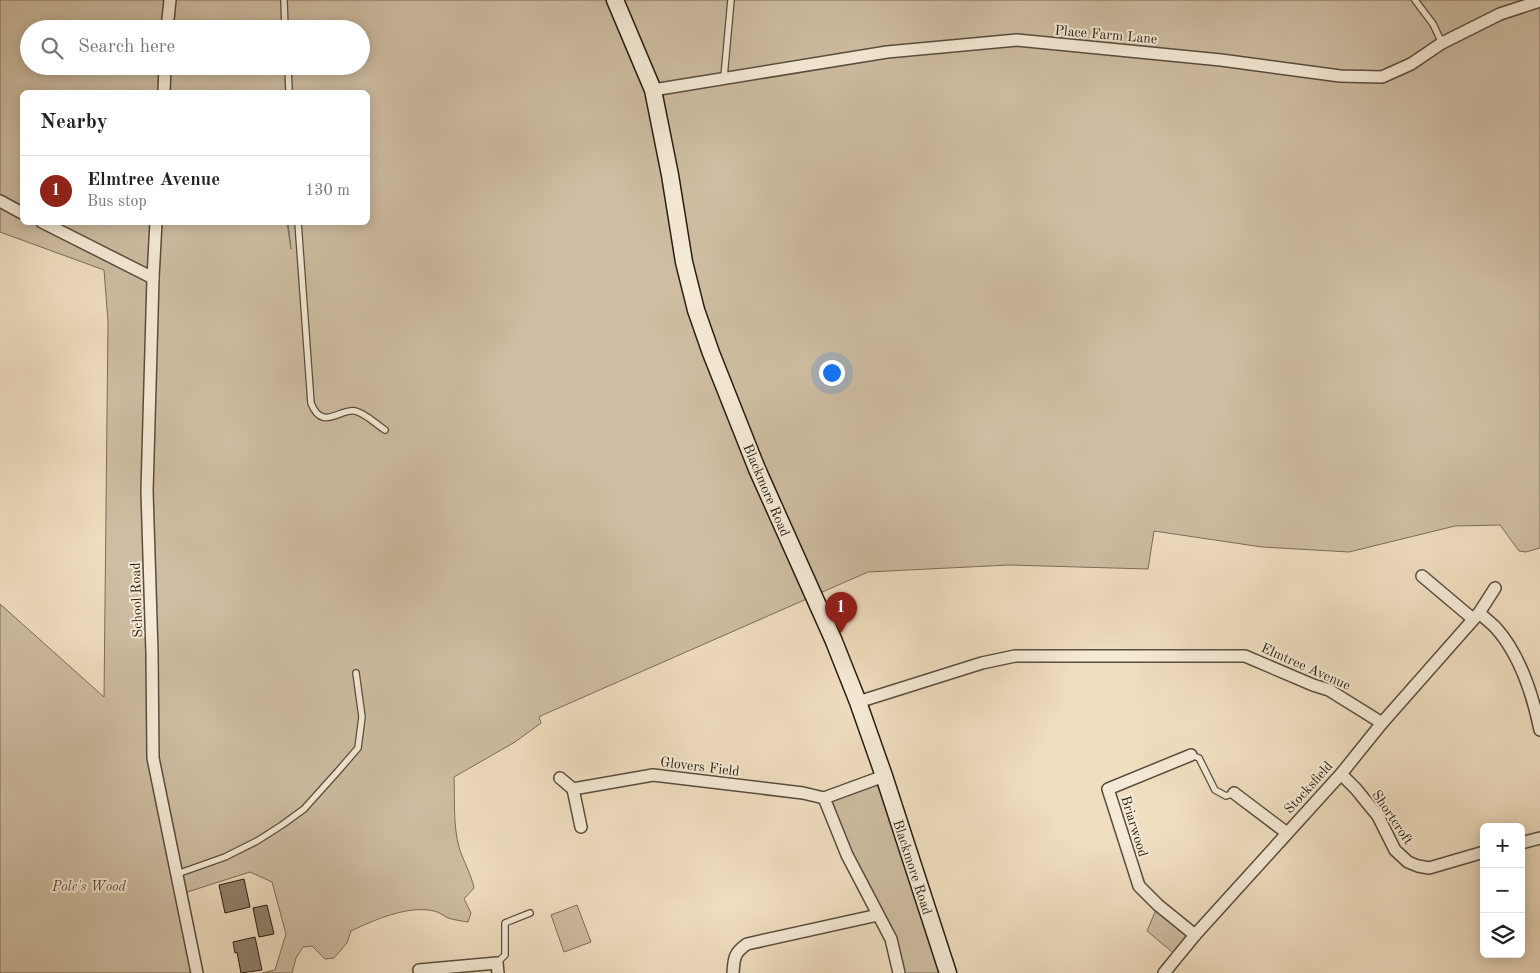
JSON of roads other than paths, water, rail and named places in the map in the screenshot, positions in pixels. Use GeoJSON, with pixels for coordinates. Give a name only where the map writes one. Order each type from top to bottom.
{"type":"FeatureCollection","features":[{"type":"Feature","properties":{"kind":"street"},"geometry":{"type":"LineString","coordinates":[[169,20],[170,0]]}},
{"type":"Feature","properties":{"kind":"street","name":"Blackmore Road"},"geometry":{"type":"LineString","coordinates":[[615,0],[653,90],[670,175],[684,262],[696,310],[757,469],[833,639],[858,702],[948,973]]}},
{"type":"Feature","properties":{"kind":"street","name":"Place Farm Lane"},"geometry":{"type":"LineString","coordinates":[[653,90],[887,52],[1017,40],[1221,60],[1340,76],[1382,77],[1411,64],[1442,43],[1500,14],[1540,1]]}},
{"type":"Feature","properties":{"kind":"street"},"geometry":{"type":"LineString","coordinates":[[164,90],[165,75]]}},
{"type":"Feature","properties":{"kind":"street"},"geometry":{"type":"LineString","coordinates":[[0,201],[20,211]]}},
{"type":"Feature","properties":{"kind":"street"},"geometry":{"type":"LineString","coordinates":[[48,225],[153,278]]}},
{"type":"Feature","properties":{"kind":"street","name":"School Road"},"geometry":{"type":"LineString","coordinates":[[156,225],[147,491],[153,758],[197,973]]}},
{"type":"Feature","properties":{"kind":"street"},"geometry":{"type":"LineString","coordinates":[[1422,576],[1476,616],[1496,628],[1510,648],[1533,698],[1540,730]]}},
{"type":"Feature","properties":{"kind":"street","name":"Stocksfield"},"geometry":{"type":"LineString","coordinates":[[1164,973],[1195,935],[1341,774],[1382,723],[1476,616],[1495,588]]}},
{"type":"Feature","properties":{"kind":"street","name":"Elmtree Avenue"},"geometry":{"type":"LineString","coordinates":[[858,702],[982,663],[1015,656],[1245,656],[1330,690],[1382,723]]}},
{"type":"Feature","properties":{"kind":"street","name":"Briarwood"},"geometry":{"type":"LineString","coordinates":[[1191,755],[1108,790],[1139,886],[1158,905],[1195,935]]}},
{"type":"Feature","properties":{"kind":"street","name":"Shortcroft"},"geometry":{"type":"LineString","coordinates":[[1341,774],[1378,816],[1395,850],[1408,862],[1429,868],[1480,853]]}},
{"type":"Feature","properties":{"kind":"street","name":"Glovers Field"},"geometry":{"type":"LineString","coordinates":[[573,789],[653,775],[803,793],[824,798]]}},
{"type":"Feature","properties":{"kind":"street"},"geometry":{"type":"LineString","coordinates":[[884,776],[824,798],[847,855],[891,939],[899,973]]}},
{"type":"Feature","properties":{"kind":"street"},"geometry":{"type":"LineString","coordinates":[[560,778],[573,789],[581,826]]}},
{"type":"Feature","properties":{"kind":"street"},"geometry":{"type":"LineString","coordinates":[[1234,793],[1287,833]]}},
{"type":"Feature","properties":{"kind":"street"},"geometry":{"type":"LineString","coordinates":[[1525,842],[1540,838]]}},
{"type":"Feature","properties":{"kind":"street"},"geometry":{"type":"LineString","coordinates":[[733,973],[734,956],[747,944],[878,915]]}},
{"type":"Feature","properties":{"kind":"street"},"geometry":{"type":"LineString","coordinates":[[420,970],[498,968]]}},
{"type":"Feature","properties":{"kind":"lane"},"geometry":{"type":"LineString","coordinates":[[284,0],[285,20]]}},
{"type":"Feature","properties":{"kind":"lane"},"geometry":{"type":"LineString","coordinates":[[724,77],[731,0]]}},
{"type":"Feature","properties":{"kind":"lane"},"geometry":{"type":"LineString","coordinates":[[1416,0],[1433,24],[1442,43]]}},
{"type":"Feature","properties":{"kind":"lane"},"geometry":{"type":"LineString","coordinates":[[288,75],[289,90]]}},
{"type":"Feature","properties":{"kind":"lane"},"geometry":{"type":"LineString","coordinates":[[298,225],[311,402],[313,408],[321,416],[329,417],[357,411],[385,430]]}},
{"type":"Feature","properties":{"kind":"lane"},"geometry":{"type":"LineString","coordinates":[[177,874],[225,857],[257,841],[282,825],[304,809],[339,770],[358,748],[362,717],[356,673]]}},
{"type":"Feature","properties":{"kind":"lane"},"geometry":{"type":"LineString","coordinates":[[1191,755],[1199,758],[1215,790],[1226,796],[1234,793]]}},
{"type":"Feature","properties":{"kind":"lane"},"geometry":{"type":"LineString","coordinates":[[498,968],[505,954],[504,923],[530,913]]}},
{"type":"Feature","properties":{"kind":"place","name":"Elmtree Avenue"},"geometry":{"type":"Point","coordinates":[841,633]}},
{"type":"Feature","properties":{"kind":"park label","name":"Pole's Wood"},"geometry":{"type":"Point","coordinates":[89,886]}}]}
